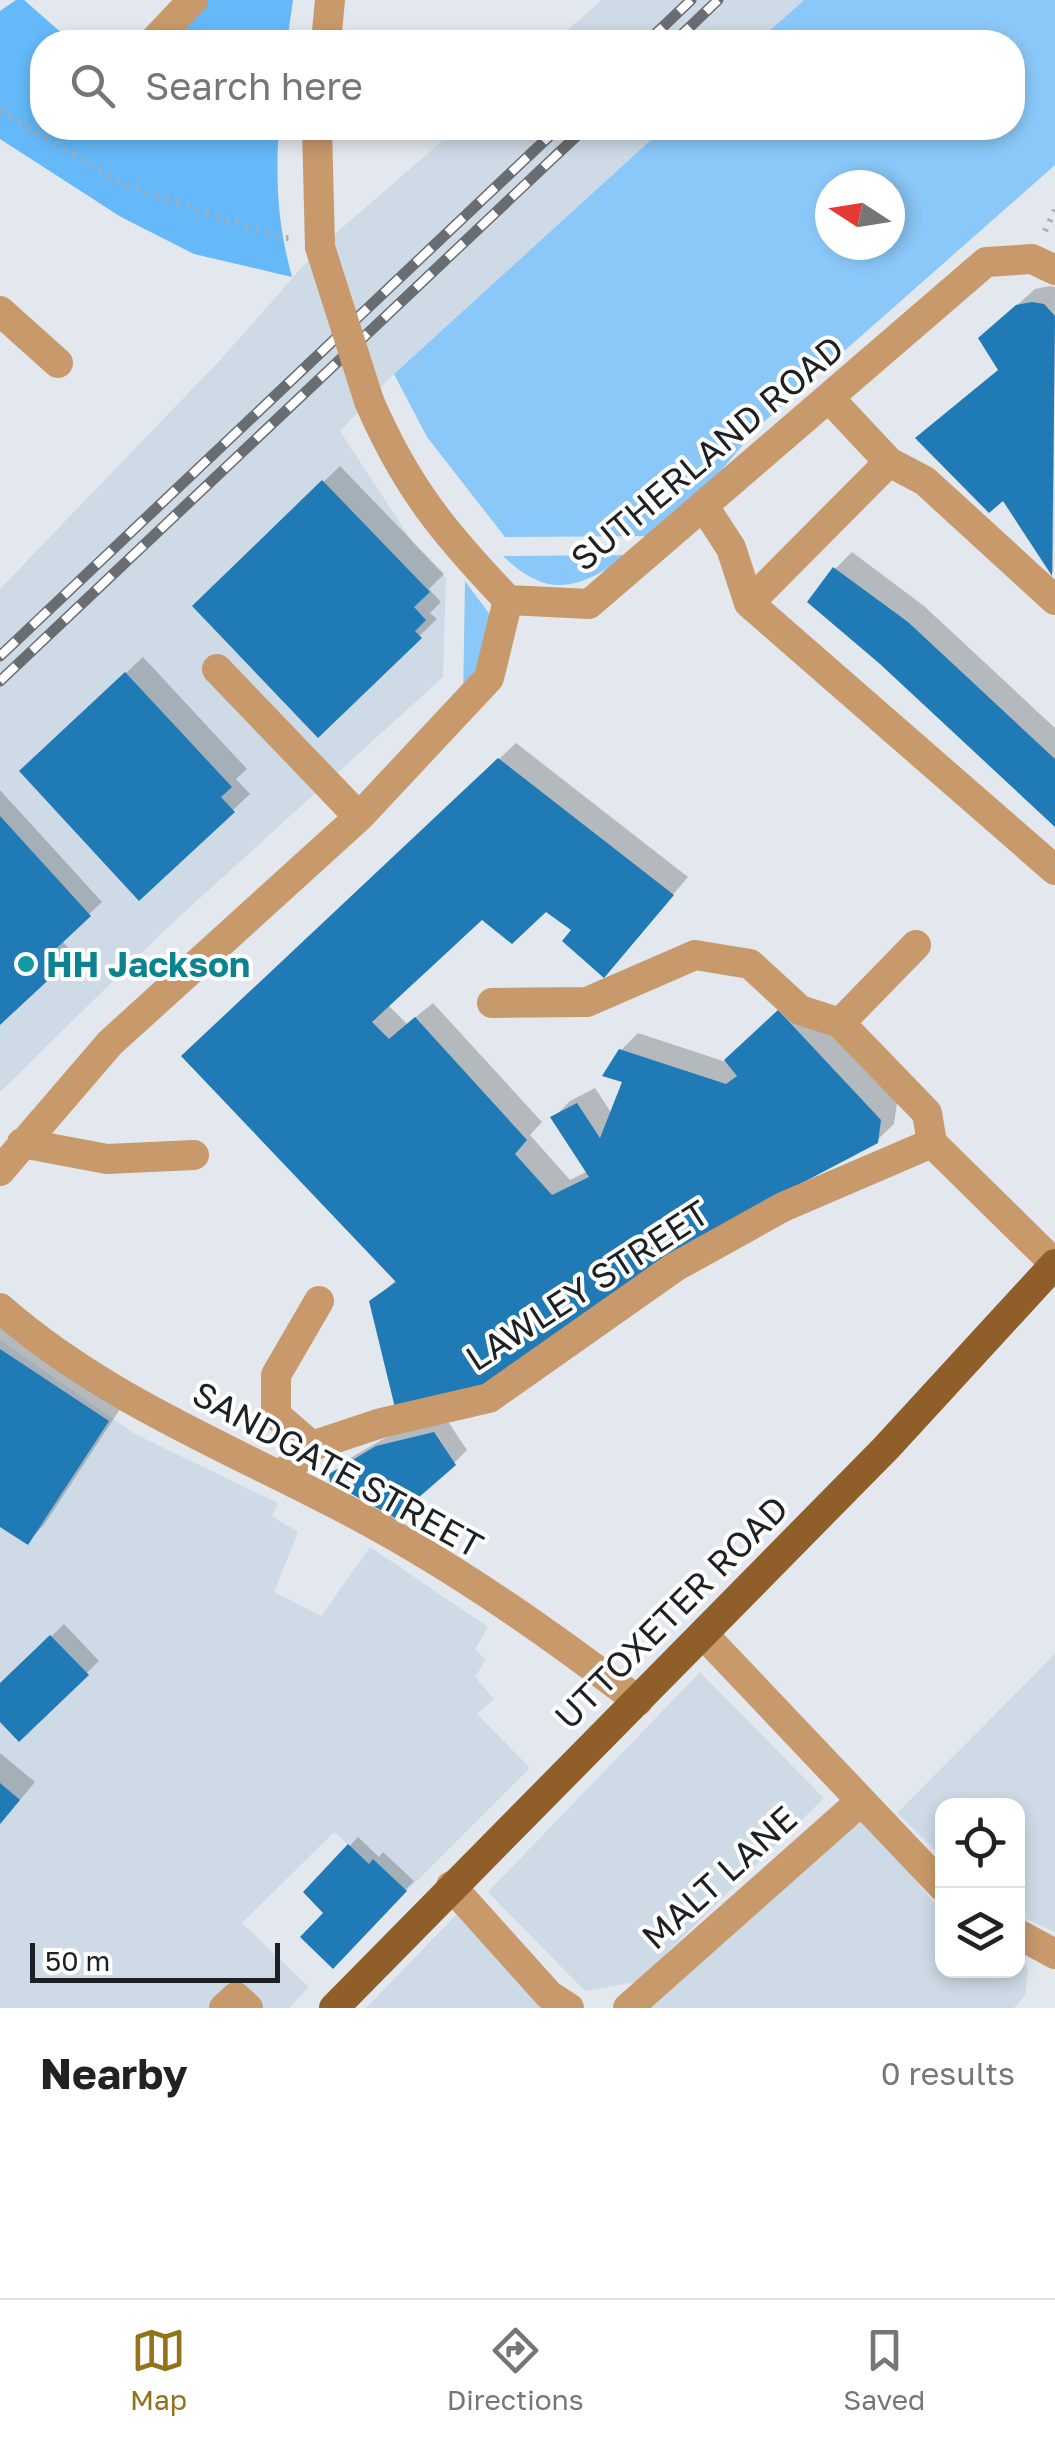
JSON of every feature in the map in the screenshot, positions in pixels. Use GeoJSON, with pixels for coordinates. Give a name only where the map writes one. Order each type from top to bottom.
{"type":"FeatureCollection","features":[{"type":"Feature","properties":{"kind":"main road","name":"UTTOXETER ROAD"},"geometry":{"type":"LineString","coordinates":[[334,2008],[886,1448],[1055,1264]]}},
{"type":"Feature","properties":{"kind":"street"},"geometry":{"type":"LineString","coordinates":[[164,30],[193,0]]}},
{"type":"Feature","properties":{"kind":"street"},"geometry":{"type":"LineString","coordinates":[[327,30],[330,0]]}},
{"type":"Feature","properties":{"kind":"street"},"geometry":{"type":"LineString","coordinates":[[0,1171],[110,1043],[359,817],[488,678],[508,600],[414,492],[369,401],[320,242],[317,140]]}},
{"type":"Feature","properties":{"kind":"street","name":"SUTHERLAND ROAD"},"geometry":{"type":"LineString","coordinates":[[508,600],[590,604],[986,262],[1044,264]]}},
{"type":"Feature","properties":{"kind":"street"},"geometry":{"type":"LineString","coordinates":[[5,326],[58,363]]}},
{"type":"Feature","properties":{"kind":"street"},"geometry":{"type":"LineString","coordinates":[[830,399],[889,462],[925,481],[1055,600]]}},
{"type":"Feature","properties":{"kind":"street"},"geometry":{"type":"LineString","coordinates":[[749,603],[889,462]]}},
{"type":"Feature","properties":{"kind":"street"},"geometry":{"type":"LineString","coordinates":[[705,508],[731,548],[749,603],[1055,870]]}},
{"type":"Feature","properties":{"kind":"street"},"geometry":{"type":"LineString","coordinates":[[217,669],[359,817]]}},
{"type":"Feature","properties":{"kind":"street"},"geometry":{"type":"LineString","coordinates":[[840,1023],[916,945]]}},
{"type":"Feature","properties":{"kind":"street"},"geometry":{"type":"LineString","coordinates":[[492,1002],[587,1002],[695,955],[750,964],[800,1010],[840,1023],[927,1112],[932,1142],[1055,1264]]}},
{"type":"Feature","properties":{"kind":"street","name":"LAWLEY STREET"},"geometry":{"type":"LineString","coordinates":[[281,1476],[312,1446],[381,1424],[490,1398],[674,1268],[784,1207],[932,1142]]}},
{"type":"Feature","properties":{"kind":"street"},"geometry":{"type":"LineString","coordinates":[[22,1143],[108,1158],[194,1155]]}},
{"type":"Feature","properties":{"kind":"street"},"geometry":{"type":"LineString","coordinates":[[312,1446],[276,1414],[276,1375],[319,1301]]}},
{"type":"Feature","properties":{"kind":"street","name":"SANDGATE STREET"},"geometry":{"type":"LineString","coordinates":[[0,1308],[50,1352],[113,1390],[370,1522],[533,1622],[638,1700]]}},
{"type":"Feature","properties":{"kind":"street"},"geometry":{"type":"LineString","coordinates":[[703,1634],[935,1879]]}},
{"type":"Feature","properties":{"kind":"street","name":"MALT LANE"},"geometry":{"type":"LineString","coordinates":[[628,2008],[860,1802]]}},
{"type":"Feature","properties":{"kind":"street"},"geometry":{"type":"LineString","coordinates":[[451,1886],[549,1995],[569,2008]]}},
{"type":"Feature","properties":{"kind":"street"},"geometry":{"type":"LineString","coordinates":[[1025,1938],[1055,1954]]}},
{"type":"Feature","properties":{"kind":"street"},"geometry":{"type":"LineString","coordinates":[[224,2008],[236,1996],[248,2008]]}},
{"type":"Feature","properties":{"kind":"path"},"geometry":{"type":"LineString","coordinates":[[0,112],[30,130]]}},
{"type":"Feature","properties":{"kind":"path"},"geometry":{"type":"LineString","coordinates":[[48,140],[125,185],[282,238],[320,242]]}},
{"type":"Feature","properties":{"kind":"shaded area"},"geometry":{"type":"Polygon","coordinates":[[[16,0],[24,0],[58,30],[30,30],[30,140],[278,140],[279,203],[292,277],[194,254],[121,217],[0,139],[0,11],[16,0]]]}},
{"type":"Feature","properties":{"kind":"shaded area"},"geometry":{"type":"Polygon","coordinates":[[[193,0],[293,0],[289,30],[164,30],[193,0]]]}},
{"type":"Feature","properties":{"kind":"shaded area"},"geometry":{"type":"Polygon","coordinates":[[[602,0],[804,0],[770,30],[568,30],[602,0]]]}},
{"type":"Feature","properties":{"kind":"shaded area"},"geometry":{"type":"Polygon","coordinates":[[[804,0],[1055,0],[1055,165],[758,427],[713,480],[651,536],[505,537],[427,437],[394,374],[651,140],[1025,140],[1025,30],[770,30],[804,0]]]}},
{"type":"Feature","properties":{"kind":"shaded area"},"geometry":{"type":"Polygon","coordinates":[[[443,140],[651,140],[394,374],[340,431],[415,546],[446,578],[443,677],[166,929],[0,1092],[0,589],[221,359],[320,247],[443,140]]]}},
{"type":"Feature","properties":{"kind":"shaded area"},"geometry":{"type":"Polygon","coordinates":[[[629,555],[595,575],[565,585],[535,579],[503,556],[629,555]]]}},
{"type":"Feature","properties":{"kind":"shaded area"},"geometry":{"type":"Polygon","coordinates":[[[465,581],[497,624],[463,703],[465,581]]]}},
{"type":"Feature","properties":{"kind":"shaded area"},"geometry":{"type":"Polygon","coordinates":[[[0,1340],[135,1434],[278,1503],[272,1516],[298,1532],[274,1592],[321,1616],[370,1547],[488,1627],[475,1649],[486,1660],[475,1677],[494,1699],[477,1714],[530,1768],[407,1891],[374,1859],[369,1864],[334,1832],[242,1923],[309,1987],[289,2008],[0,2008],[0,1340]]]}},
{"type":"Feature","properties":{"kind":"shaded area"},"geometry":{"type":"Polygon","coordinates":[[[1055,1654],[1055,1932],[1025,1918],[1025,1798],[935,1798],[935,1850],[897,1813],[1055,1654]]]}},
{"type":"Feature","properties":{"kind":"shaded area"},"geometry":{"type":"Polygon","coordinates":[[[700,1672],[824,1798],[637,1982],[585,1991],[488,1892],[700,1672]]]}},
{"type":"Feature","properties":{"kind":"shaded area"},"geometry":{"type":"Polygon","coordinates":[[[861,1815],[935,1904],[935,1978],[1025,1978],[1025,1966],[1028,1968],[1025,1995],[1014,2008],[650,2008],[861,1815]]]}},
{"type":"Feature","properties":{"kind":"shaded area"},"geometry":{"type":"Polygon","coordinates":[[[456,1915],[545,2008],[366,2008],[456,1915]]]}},
{"type":"Feature","properties":{"kind":"building"},"geometry":{"type":"Polygon","coordinates":[[[1044,304],[1055,316],[1052,576],[1003,501],[989,513],[915,438],[998,370],[978,338],[1016,305],[1044,304]]]}},
{"type":"Feature","properties":{"kind":"building"},"geometry":{"type":"Polygon","coordinates":[[[322,480],[430,592],[414,607],[426,620],[415,631],[422,638],[318,738],[192,606],[322,480]]]}},
{"type":"Feature","properties":{"kind":"building"},"geometry":{"type":"Polygon","coordinates":[[[833,567],[908,622],[1055,759],[1055,827],[880,664],[807,602],[833,567]]]}},
{"type":"Feature","properties":{"kind":"building"},"geometry":{"type":"Polygon","coordinates":[[[125,672],[232,787],[221,797],[235,812],[139,901],[19,771],[125,672]]]}},
{"type":"Feature","properties":{"kind":"building"},"geometry":{"type":"Polygon","coordinates":[[[498,758],[674,895],[604,978],[562,941],[571,930],[546,912],[512,944],[482,920],[372,1022],[389,1039],[415,1017],[527,1140],[515,1154],[552,1195],[589,1177],[550,1117],[577,1103],[600,1138],[622,1082],[602,1076],[619,1049],[726,1084],[737,1076],[724,1060],[778,1010],[881,1120],[878,1143],[720,1226],[491,1384],[396,1412],[369,1301],[396,1282],[181,1056],[498,758]]]}},
{"type":"Feature","properties":{"kind":"building"},"geometry":{"type":"Polygon","coordinates":[[[0,816],[91,916],[46,958],[58,971],[0,1025],[0,816]]]}},
{"type":"Feature","properties":{"kind":"building"},"geometry":{"type":"Polygon","coordinates":[[[0,1349],[109,1421],[28,1545],[0,1527],[0,1349]]]}},
{"type":"Feature","properties":{"kind":"building"},"geometry":{"type":"Polygon","coordinates":[[[434,1432],[456,1465],[395,1518],[330,1482],[329,1474],[376,1446],[434,1432]]]}},
{"type":"Feature","properties":{"kind":"building"},"geometry":{"type":"Polygon","coordinates":[[[50,1635],[89,1675],[19,1742],[0,1722],[0,1683],[50,1635]]]}},
{"type":"Feature","properties":{"kind":"building"},"geometry":{"type":"Polygon","coordinates":[[[0,1783],[20,1800],[0,1824],[0,1783]]]}},
{"type":"Feature","properties":{"kind":"building"},"geometry":{"type":"Polygon","coordinates":[[[348,1844],[369,1864],[373,1859],[407,1891],[333,1969],[300,1937],[323,1913],[303,1892],[348,1844]]]}},
{"type":"Feature","properties":{"kind":"railway"},"geometry":{"type":"LineString","coordinates":[[660,30],[691,0]]}},
{"type":"Feature","properties":{"kind":"railway"},"geometry":{"type":"LineString","coordinates":[[687,30],[718,0]]}},
{"type":"Feature","properties":{"kind":"railway"},"geometry":{"type":"LineString","coordinates":[[0,656],[545,140]]}},
{"type":"Feature","properties":{"kind":"railway"},"geometry":{"type":"LineString","coordinates":[[0,681],[572,140]]}},
{"type":"Feature","properties":{"kind":"place","name":"HH Jackson"},"geometry":{"type":"Point","coordinates":[26,964]}}]}
